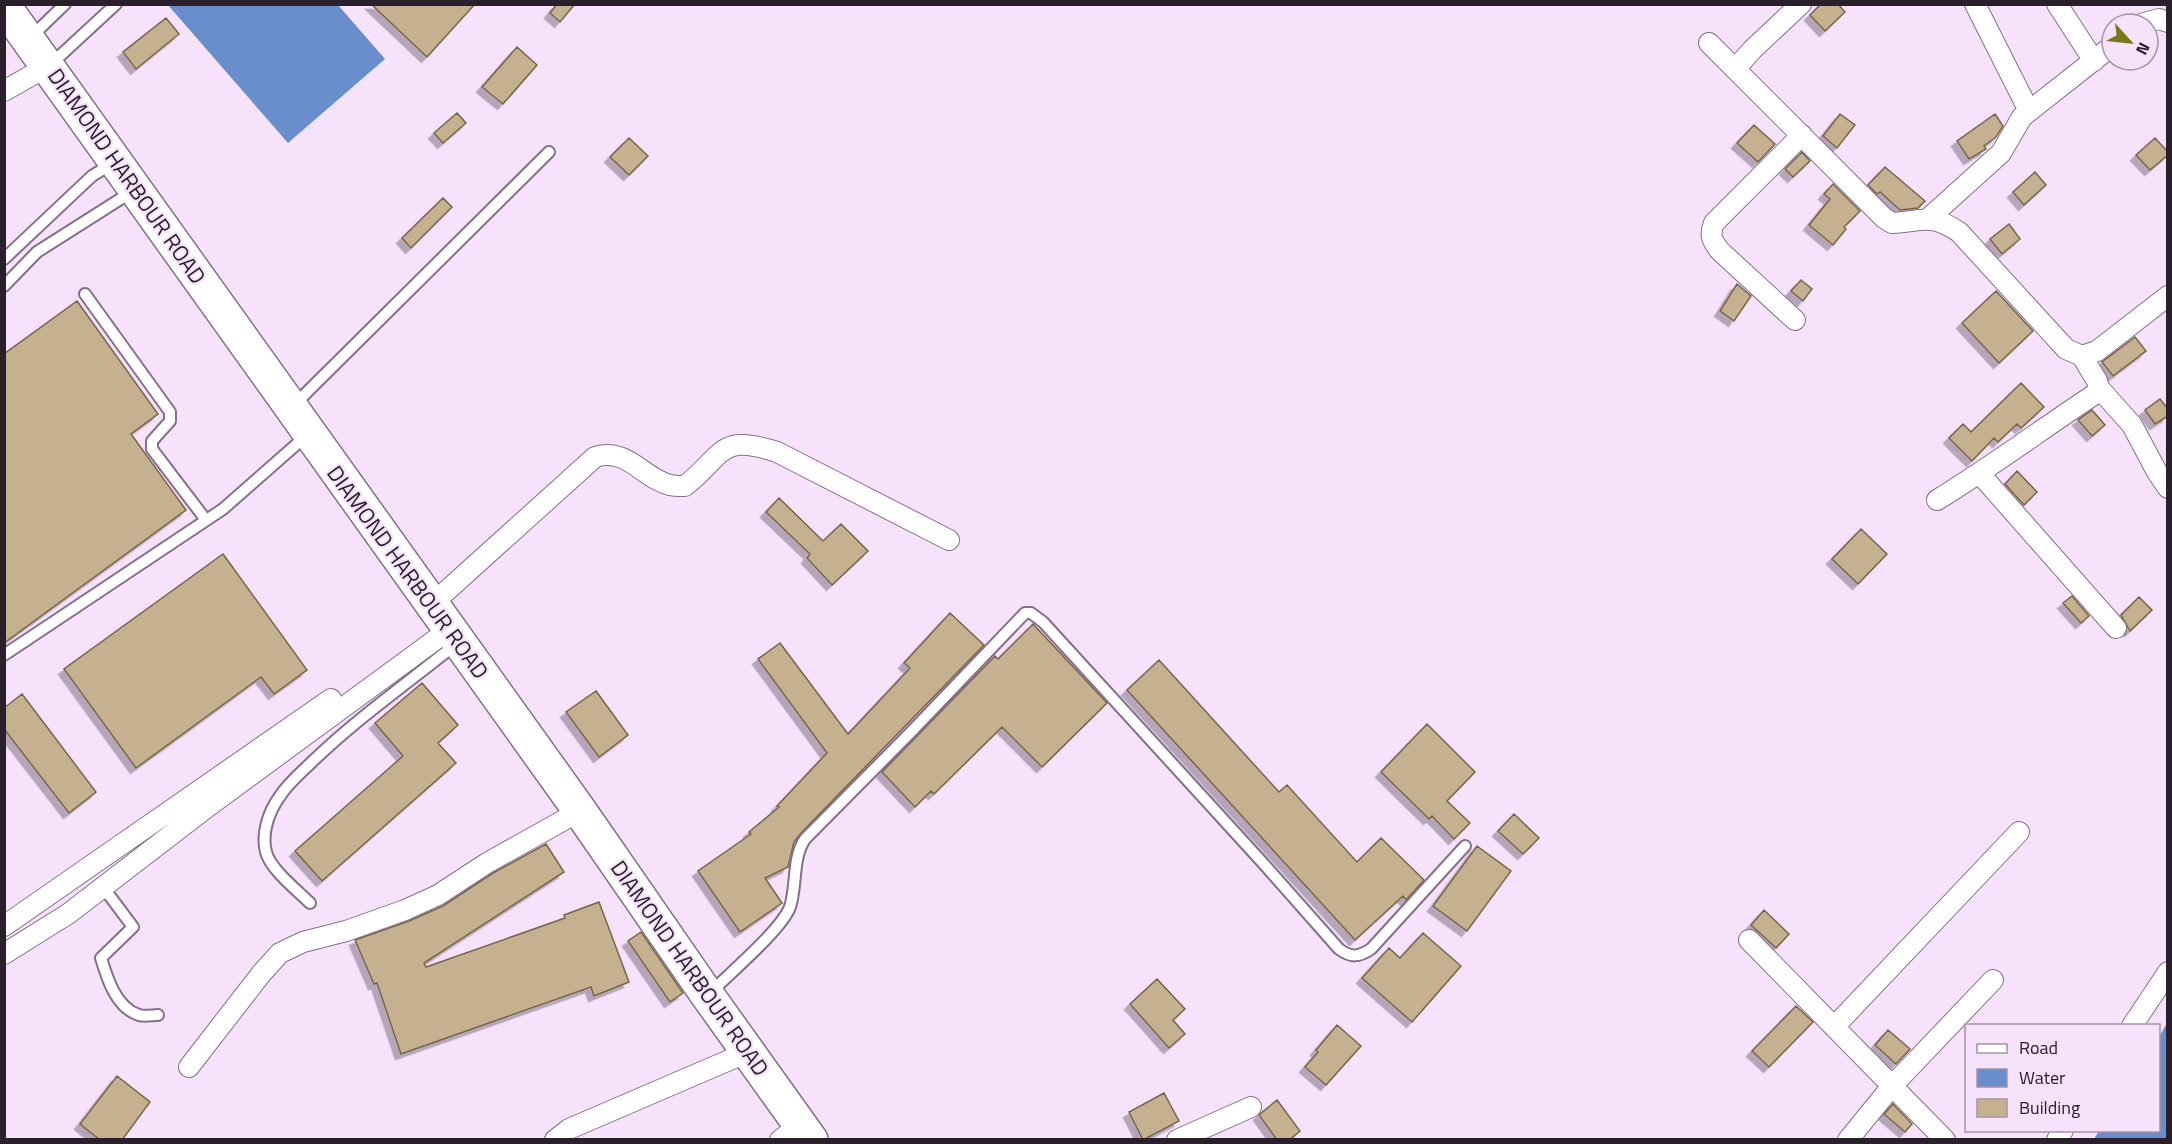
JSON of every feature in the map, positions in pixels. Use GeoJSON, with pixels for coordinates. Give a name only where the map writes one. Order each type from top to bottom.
{"type":"FeatureCollection","features":[{"type":"Feature","properties":{"kind":"highway","name":"DIAMOND HARBOUR ROAD"},"geometry":{"type":"LineString","coordinates":[[4,6],[580,811],[748,1052],[797,1135]]}},
{"type":"Feature","properties":{"kind":"street"},"geometry":{"type":"LineString","coordinates":[[1735,69],[1801,4]]}},
{"type":"Feature","properties":{"kind":"street"},"geometry":{"type":"LineString","coordinates":[[1975,4],[2029,111]]}},
{"type":"Feature","properties":{"kind":"street"},"geometry":{"type":"LineString","coordinates":[[2057,4],[2094,61]]}},
{"type":"Feature","properties":{"kind":"street"},"geometry":{"type":"LineString","coordinates":[[1709,43],[1884,218],[1892,224],[1929,218],[1959,232],[2066,349],[2082,356],[2099,388],[2132,425],[2168,488]]}},
{"type":"Feature","properties":{"kind":"street"},"geometry":{"type":"LineString","coordinates":[[1929,218],[2001,153],[2022,117],[2100,56]]}},
{"type":"Feature","properties":{"kind":"street"},"geometry":{"type":"LineString","coordinates":[[4,91],[48,66]]}},
{"type":"Feature","properties":{"kind":"street"},"geometry":{"type":"LineString","coordinates":[[1795,320],[1720,251],[1713,242],[1710,232],[1714,223],[1802,135]]}},
{"type":"Feature","properties":{"kind":"street"},"geometry":{"type":"LineString","coordinates":[[2082,356],[2097,351],[2166,302]]}},
{"type":"Feature","properties":{"kind":"street"},"geometry":{"type":"LineString","coordinates":[[1937,500],[1980,474],[2044,427],[2095,394],[2099,388]]}},
{"type":"Feature","properties":{"kind":"street"},"geometry":{"type":"LineString","coordinates":[[4,954],[68,914],[446,623],[596,457],[608,453],[622,458],[669,485],[685,486],[698,476],[721,451],[738,443],[761,447],[777,452],[949,540]]}},
{"type":"Feature","properties":{"kind":"street"},"geometry":{"type":"LineString","coordinates":[[1980,474],[2116,628]]}},
{"type":"Feature","properties":{"kind":"street"},"geometry":{"type":"LineString","coordinates":[[4,926],[378,666],[446,623]]}},
{"type":"Feature","properties":{"kind":"street"},"geometry":{"type":"LineString","coordinates":[[189,1067],[280,953],[303,942],[346,931],[405,910],[438,895],[487,863],[580,811]]}},
{"type":"Feature","properties":{"kind":"street"},"geometry":{"type":"LineString","coordinates":[[1834,1027],[2019,832]]}},
{"type":"Feature","properties":{"kind":"street"},"geometry":{"type":"LineString","coordinates":[[1749,940],[1945,1140]]}},
{"type":"Feature","properties":{"kind":"street"},"geometry":{"type":"LineString","coordinates":[[2133,1024],[2168,972]]}},
{"type":"Feature","properties":{"kind":"street"},"geometry":{"type":"LineString","coordinates":[[1848,1140],[1892,1086],[1993,980]]}},
{"type":"Feature","properties":{"kind":"street"},"geometry":{"type":"LineString","coordinates":[[555,1140],[569,1129],[748,1052]]}},
{"type":"Feature","properties":{"kind":"street"},"geometry":{"type":"LineString","coordinates":[[1177,1140],[1251,1107]]}},
{"type":"Feature","properties":{"kind":"lane"},"geometry":{"type":"LineString","coordinates":[[28,40],[65,4]]}},
{"type":"Feature","properties":{"kind":"lane"},"geometry":{"type":"LineString","coordinates":[[48,66],[116,4]]}},
{"type":"Feature","properties":{"kind":"lane"},"geometry":{"type":"LineString","coordinates":[[4,655],[245,492],[300,421],[549,152]]}},
{"type":"Feature","properties":{"kind":"lane"},"geometry":{"type":"LineString","coordinates":[[4,259],[92,176],[116,162]]}},
{"type":"Feature","properties":{"kind":"lane"},"geometry":{"type":"LineString","coordinates":[[4,286],[37,252],[135,189]]}},
{"type":"Feature","properties":{"kind":"lane"},"geometry":{"type":"LineString","coordinates":[[85,294],[170,412],[170,421],[152,441],[152,449],[206,520]]}},
{"type":"Feature","properties":{"kind":"lane"},"geometry":{"type":"LineString","coordinates":[[708,996],[782,922],[790,906],[799,852],[805,839],[1025,613],[1031,613],[1043,622],[1255,853],[1339,949],[1349,956],[1363,954],[1371,949],[1465,846]]}},
{"type":"Feature","properties":{"kind":"lane"},"geometry":{"type":"LineString","coordinates":[[310,903],[271,862],[266,850],[264,837],[267,823],[280,796],[294,779],[349,728],[446,623]]}},
{"type":"Feature","properties":{"kind":"lane"},"geometry":{"type":"LineString","coordinates":[[103,887],[133,927],[101,958],[108,982],[120,1002],[139,1016],[158,1015]]}},
{"type":"Feature","properties":{"kind":"water"},"geometry":{"type":"Polygon","coordinates":[[[168,5],[338,5],[385,59],[288,143],[168,5]]]}},
{"type":"Feature","properties":{"kind":"water"},"geometry":{"type":"Polygon","coordinates":[[[2167,1023],[2167,1139],[2094,1139],[2098,1132],[2160,1132],[2160,1035],[2167,1023]]]}},
{"type":"Feature","properties":{"kind":"building"},"geometry":{"type":"Polygon","coordinates":[[[371,4],[475,4],[427,57],[371,4]]]}},
{"type":"Feature","properties":{"kind":"building"},"geometry":{"type":"Polygon","coordinates":[[[557,4],[575,4],[560,22],[550,13],[557,4]]]}},
{"type":"Feature","properties":{"kind":"building"},"geometry":{"type":"Polygon","coordinates":[[[1821,4],[1838,4],[1845,12],[1825,31],[1810,15],[1821,4]]]}},
{"type":"Feature","properties":{"kind":"building"},"geometry":{"type":"Polygon","coordinates":[[[166,18],[179,34],[136,69],[123,52],[166,18]]]}},
{"type":"Feature","properties":{"kind":"building"},"geometry":{"type":"Polygon","coordinates":[[[517,47],[537,65],[503,104],[482,87],[517,47]]]}},
{"type":"Feature","properties":{"kind":"building"},"geometry":{"type":"Polygon","coordinates":[[[457,113],[466,123],[443,143],[434,133],[457,113]]]}},
{"type":"Feature","properties":{"kind":"building"},"geometry":{"type":"Polygon","coordinates":[[[1840,114],[1855,125],[1837,148],[1823,136],[1840,114]]]}},
{"type":"Feature","properties":{"kind":"building"},"geometry":{"type":"Polygon","coordinates":[[[1995,114],[2003,126],[1996,137],[1984,146],[1986,149],[1969,159],[1957,141],[1995,114]]]}},
{"type":"Feature","properties":{"kind":"building"},"geometry":{"type":"Polygon","coordinates":[[[1754,125],[1775,144],[1758,162],[1737,143],[1754,125]]]}},
{"type":"Feature","properties":{"kind":"building"},"geometry":{"type":"Polygon","coordinates":[[[629,138],[648,156],[629,175],[610,157],[629,138]]]}},
{"type":"Feature","properties":{"kind":"building"},"geometry":{"type":"Polygon","coordinates":[[[2155,138],[2168,152],[2168,155],[2150,170],[2136,155],[2155,138]]]}},
{"type":"Feature","properties":{"kind":"building"},"geometry":{"type":"Polygon","coordinates":[[[1802,152],[1810,161],[1793,177],[1785,169],[1802,152]]]}},
{"type":"Feature","properties":{"kind":"building"},"geometry":{"type":"Polygon","coordinates":[[[1885,167],[1925,201],[1918,208],[1900,210],[1880,192],[1877,194],[1868,185],[1885,167]]]}},
{"type":"Feature","properties":{"kind":"building"},"geometry":{"type":"Polygon","coordinates":[[[2035,172],[2046,185],[2024,205],[2013,192],[2035,172]]]}},
{"type":"Feature","properties":{"kind":"building"},"geometry":{"type":"Polygon","coordinates":[[[1833,184],[1860,211],[1844,227],[1846,229],[1833,245],[1809,225],[1830,199],[1824,194],[1833,184]]]}},
{"type":"Feature","properties":{"kind":"building"},"geometry":{"type":"Polygon","coordinates":[[[443,198],[452,207],[411,248],[402,238],[443,198]]]}},
{"type":"Feature","properties":{"kind":"building"},"geometry":{"type":"Polygon","coordinates":[[[2009,224],[2020,239],[2002,254],[1990,239],[2009,224]]]}},
{"type":"Feature","properties":{"kind":"building"},"geometry":{"type":"Polygon","coordinates":[[[1801,280],[1812,289],[1803,301],[1791,291],[1801,280]]]}},
{"type":"Feature","properties":{"kind":"building"},"geometry":{"type":"Polygon","coordinates":[[[1737,284],[1751,296],[1734,321],[1720,311],[1737,284]]]}},
{"type":"Feature","properties":{"kind":"building"},"geometry":{"type":"Polygon","coordinates":[[[1996,291],[2033,331],[1999,363],[1962,323],[1996,291]]]}},
{"type":"Feature","properties":{"kind":"building"},"geometry":{"type":"Polygon","coordinates":[[[77,301],[158,414],[131,434],[186,510],[4,643],[4,354],[77,301]]]}},
{"type":"Feature","properties":{"kind":"building"},"geometry":{"type":"Polygon","coordinates":[[[2135,337],[2146,351],[2113,376],[2102,362],[2135,337]]]}},
{"type":"Feature","properties":{"kind":"building"},"geometry":{"type":"Polygon","coordinates":[[[2021,383],[2044,407],[2021,428],[2017,424],[1998,442],[1994,438],[1972,461],[1949,438],[1963,424],[1971,432],[2021,383]]]}},
{"type":"Feature","properties":{"kind":"building"},"geometry":{"type":"Polygon","coordinates":[[[2160,399],[2168,409],[2168,416],[2155,424],[2145,410],[2160,399]]]}},
{"type":"Feature","properties":{"kind":"building"},"geometry":{"type":"Polygon","coordinates":[[[2092,410],[2105,425],[2092,436],[2078,420],[2092,410]]]}},
{"type":"Feature","properties":{"kind":"building"},"geometry":{"type":"Polygon","coordinates":[[[2017,471],[2037,492],[2024,505],[2005,484],[2017,471]]]}},
{"type":"Feature","properties":{"kind":"building"},"geometry":{"type":"Polygon","coordinates":[[[779,498],[823,541],[841,524],[868,551],[832,585],[807,558],[810,554],[766,512],[779,498]]]}},
{"type":"Feature","properties":{"kind":"building"},"geometry":{"type":"Polygon","coordinates":[[[1861,529],[1887,554],[1858,584],[1832,559],[1861,529]]]}},
{"type":"Feature","properties":{"kind":"building"},"geometry":{"type":"Polygon","coordinates":[[[223,554],[307,670],[274,694],[261,677],[136,768],[64,669],[223,554]]]}},
{"type":"Feature","properties":{"kind":"building"},"geometry":{"type":"Polygon","coordinates":[[[2072,596],[2089,616],[2081,623],[2063,603],[2072,596]]]}},
{"type":"Feature","properties":{"kind":"building"},"geometry":{"type":"Polygon","coordinates":[[[2139,597],[2152,610],[2130,631],[2121,615],[2139,597]]]}},
{"type":"Feature","properties":{"kind":"building"},"geometry":{"type":"Polygon","coordinates":[[[950,613],[984,645],[800,834],[794,842],[788,867],[765,878],[782,903],[740,932],[698,871],[751,834],[749,832],[779,807],[777,806],[827,753],[758,659],[780,643],[848,734],[910,668],[904,663],[950,613]]]}},
{"type":"Feature","properties":{"kind":"building"},"geometry":{"type":"Polygon","coordinates":[[[1033,624],[1107,703],[1042,767],[1002,727],[934,794],[931,791],[915,807],[882,772],[995,656],[998,659],[1033,624]]]}},
{"type":"Feature","properties":{"kind":"building"},"geometry":{"type":"Polygon","coordinates":[[[1159,660],[1279,792],[1287,785],[1357,862],[1381,838],[1424,880],[1406,900],[1403,896],[1355,940],[1127,690],[1159,660]]]}},
{"type":"Feature","properties":{"kind":"building"},"geometry":{"type":"Polygon","coordinates":[[[422,683],[458,725],[438,743],[456,763],[322,881],[295,851],[403,756],[375,723],[422,683]]]}},
{"type":"Feature","properties":{"kind":"building"},"geometry":{"type":"Polygon","coordinates":[[[596,691],[628,735],[599,757],[566,712],[596,691]]]}},
{"type":"Feature","properties":{"kind":"building"},"geometry":{"type":"Polygon","coordinates":[[[22,694],[96,792],[69,813],[4,729],[4,708],[22,694]]]}},
{"type":"Feature","properties":{"kind":"building"},"geometry":{"type":"Polygon","coordinates":[[[1427,724],[1475,772],[1447,801],[1470,823],[1454,839],[1432,816],[1429,819],[1381,772],[1427,724]]]}},
{"type":"Feature","properties":{"kind":"building"},"geometry":{"type":"Polygon","coordinates":[[[1514,814],[1539,838],[1523,854],[1498,831],[1514,814]]]}},
{"type":"Feature","properties":{"kind":"building"},"geometry":{"type":"Polygon","coordinates":[[[546,844],[564,872],[424,963],[426,967],[565,918],[564,915],[599,902],[629,982],[594,996],[591,987],[401,1054],[377,983],[374,984],[355,940],[443,906],[493,873],[546,844]]]}},
{"type":"Feature","properties":{"kind":"building"},"geometry":{"type":"Polygon","coordinates":[[[1477,846],[1511,871],[1467,931],[1433,906],[1477,846]]]}},
{"type":"Feature","properties":{"kind":"building"},"geometry":{"type":"Polygon","coordinates":[[[1764,910],[1789,934],[1776,948],[1751,925],[1764,910]]]}},
{"type":"Feature","properties":{"kind":"building"},"geometry":{"type":"Polygon","coordinates":[[[641,932],[683,993],[670,1002],[628,941],[641,932]]]}},
{"type":"Feature","properties":{"kind":"building"},"geometry":{"type":"Polygon","coordinates":[[[1423,933],[1461,966],[1412,1022],[1362,978],[1389,948],[1400,958],[1423,933]]]}},
{"type":"Feature","properties":{"kind":"building"},"geometry":{"type":"Polygon","coordinates":[[[1157,979],[1185,1009],[1173,1020],[1185,1034],[1169,1048],[1130,1004],[1157,979]]]}},
{"type":"Feature","properties":{"kind":"building"},"geometry":{"type":"Polygon","coordinates":[[[1796,1006],[1813,1022],[1769,1067],[1752,1051],[1796,1006]]]}},
{"type":"Feature","properties":{"kind":"building"},"geometry":{"type":"Polygon","coordinates":[[[1337,1025],[1361,1046],[1326,1085],[1305,1067],[1337,1025]]]}},
{"type":"Feature","properties":{"kind":"building"},"geometry":{"type":"Polygon","coordinates":[[[1888,1030],[1910,1049],[1896,1064],[1875,1045],[1888,1030]]]}},
{"type":"Feature","properties":{"kind":"building"},"geometry":{"type":"Polygon","coordinates":[[[117,1076],[150,1102],[122,1140],[100,1140],[80,1124],[117,1076]]]}},
{"type":"Feature","properties":{"kind":"building"},"geometry":{"type":"Polygon","coordinates":[[[1164,1093],[1179,1121],[1143,1140],[1129,1112],[1164,1093]]]}},
{"type":"Feature","properties":{"kind":"building"},"geometry":{"type":"Polygon","coordinates":[[[1277,1100],[1300,1131],[1289,1140],[1277,1140],[1259,1115],[1277,1100]]]}},
{"type":"Feature","properties":{"kind":"building"},"geometry":{"type":"Polygon","coordinates":[[[1893,1104],[1912,1124],[1905,1132],[1884,1114],[1893,1104]]]}}]}
